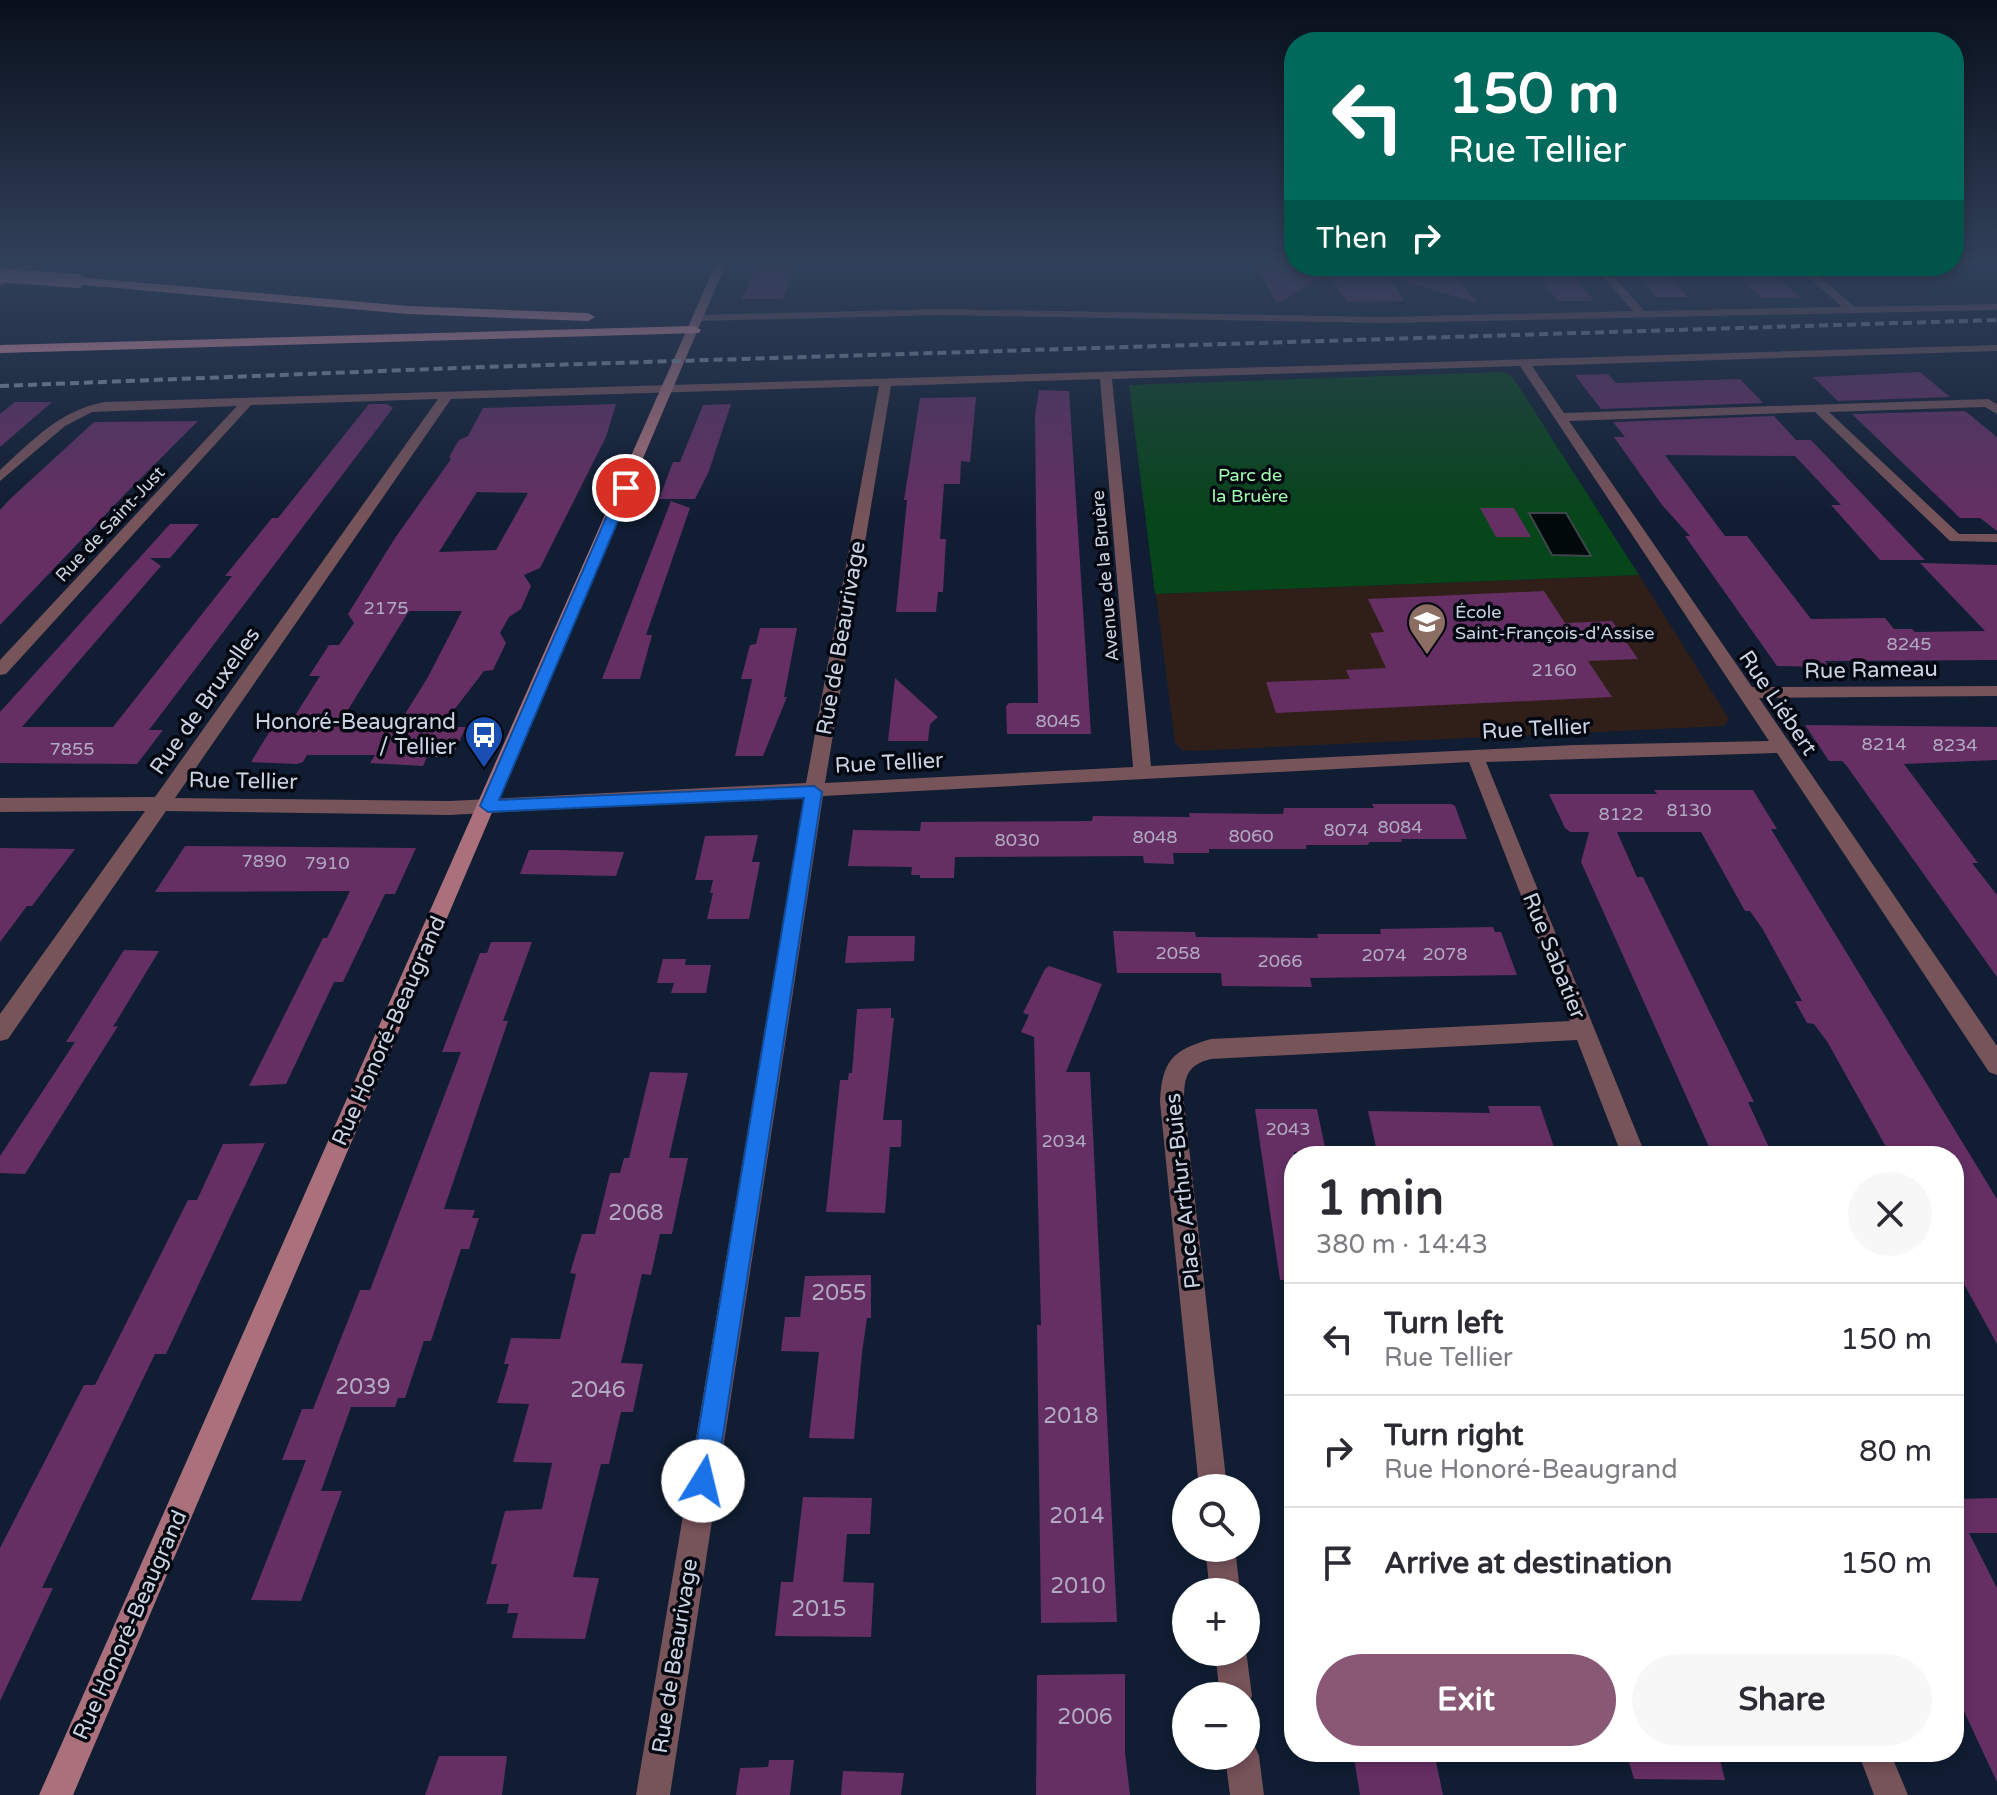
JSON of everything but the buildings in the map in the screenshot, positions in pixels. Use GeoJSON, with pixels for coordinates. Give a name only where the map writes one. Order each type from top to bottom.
{"type":"FeatureCollection","features":[{"type":"Feature","properties":{"kind":"street","name":"Rue Honoré-Beaugrand"},"geometry":{"type":"LineString","coordinates":[[56,1795],[685,350]]}},
{"type":"Feature","properties":{"kind":"street"},"geometry":{"type":"LineString","coordinates":[[3,473],[69,417],[84,409],[886,381],[1941,350]]}},
{"type":"Feature","properties":{"kind":"street","name":"Rue Liébert"},"geometry":{"type":"LineString","coordinates":[[1524,363],[1997,1065]]}},
{"type":"Feature","properties":{"kind":"street","name":"Avenue de la Bruère"},"geometry":{"type":"LineString","coordinates":[[1106,375],[1143,773]]}},
{"type":"Feature","properties":{"kind":"street","name":"Rue de Beaurivage"},"geometry":{"type":"LineString","coordinates":[[653,1795],[814,792],[886,381]]}},
{"type":"Feature","properties":{"kind":"street","name":"Rue de Bruxelles"},"geometry":{"type":"LineString","coordinates":[[0,1032],[447,396]]}},
{"type":"Feature","properties":{"kind":"street","name":"Rue de Saint-Just"},"geometry":{"type":"LineString","coordinates":[[0,670],[247,402]]}},
{"type":"Feature","properties":{"kind":"street"},"geometry":{"type":"LineString","coordinates":[[1562,417],[1988,403],[1997,410]]}},
{"type":"Feature","properties":{"kind":"street"},"geometry":{"type":"LineString","coordinates":[[1816,407],[1955,538],[1997,538]]}},
{"type":"Feature","properties":{"kind":"street","name":"Rue Rameau"},"geometry":{"type":"LineString","coordinates":[[1745,693],[1997,691]]}},
{"type":"Feature","properties":{"kind":"street","name":"Rue Tellier"},"geometry":{"type":"LineString","coordinates":[[0,805],[449,808],[814,792],[1475,756],[1781,747]]}},
{"type":"Feature","properties":{"kind":"street","name":"Rue Sabatier"},"geometry":{"type":"LineString","coordinates":[[1475,756],[1630,1146]]}},
{"type":"Feature","properties":{"kind":"street","name":"Place Arthur-Buies"},"geometry":{"type":"LineString","coordinates":[[1212,1474],[1172,1102],[1172,1080],[1179,1063],[1192,1054],[1211,1049],[1583,1030]]}},
{"type":"Feature","properties":{"kind":"street"},"geometry":{"type":"LineString","coordinates":[[1878,1762],[1891,1795]]}},
{"type":"Feature","properties":{"kind":"street"},"geometry":{"type":"LineString","coordinates":[[1244,1770],[1247,1795]]}},
{"type":"Feature","properties":{"kind":"shaded area"},"geometry":{"type":"Polygon","coordinates":[[[1529,513],[1566,513],[1591,556],[1552,555],[1529,513]]]}},
{"type":"Feature","properties":{"kind":"shaded area","name":"École Saint-François-d'Assise"},"geometry":{"type":"Polygon","coordinates":[[[1639,575],[1729,719],[1724,726],[1191,751],[1182,750],[1175,743],[1156,594],[1639,575]]]}},
{"type":"Feature","properties":{"kind":"green space","name":"Parc de la Bruère"},"geometry":{"type":"Polygon","coordinates":[[[1501,372],[1512,376],[1639,575],[1155,594],[1129,385],[1501,372]]]}},
{"type":"Feature","properties":{"kind":"railway"},"geometry":{"type":"LineString","coordinates":[[0,386],[1039,350]]}},
{"type":"Feature","properties":{"kind":"place","name":"École Saint-François-d'Assise"},"geometry":{"type":"Point","coordinates":[1427,656]}},
{"type":"Feature","properties":{"kind":"place","name":"Honoré-Beaugrand / Tellier"},"geometry":{"type":"Point","coordinates":[484,769]}},
{"type":"Feature","properties":{"kind":"route"},"geometry":{"type":"LineString","coordinates":[[626,488],[488,806],[814,792],[703,1481]]}}]}
